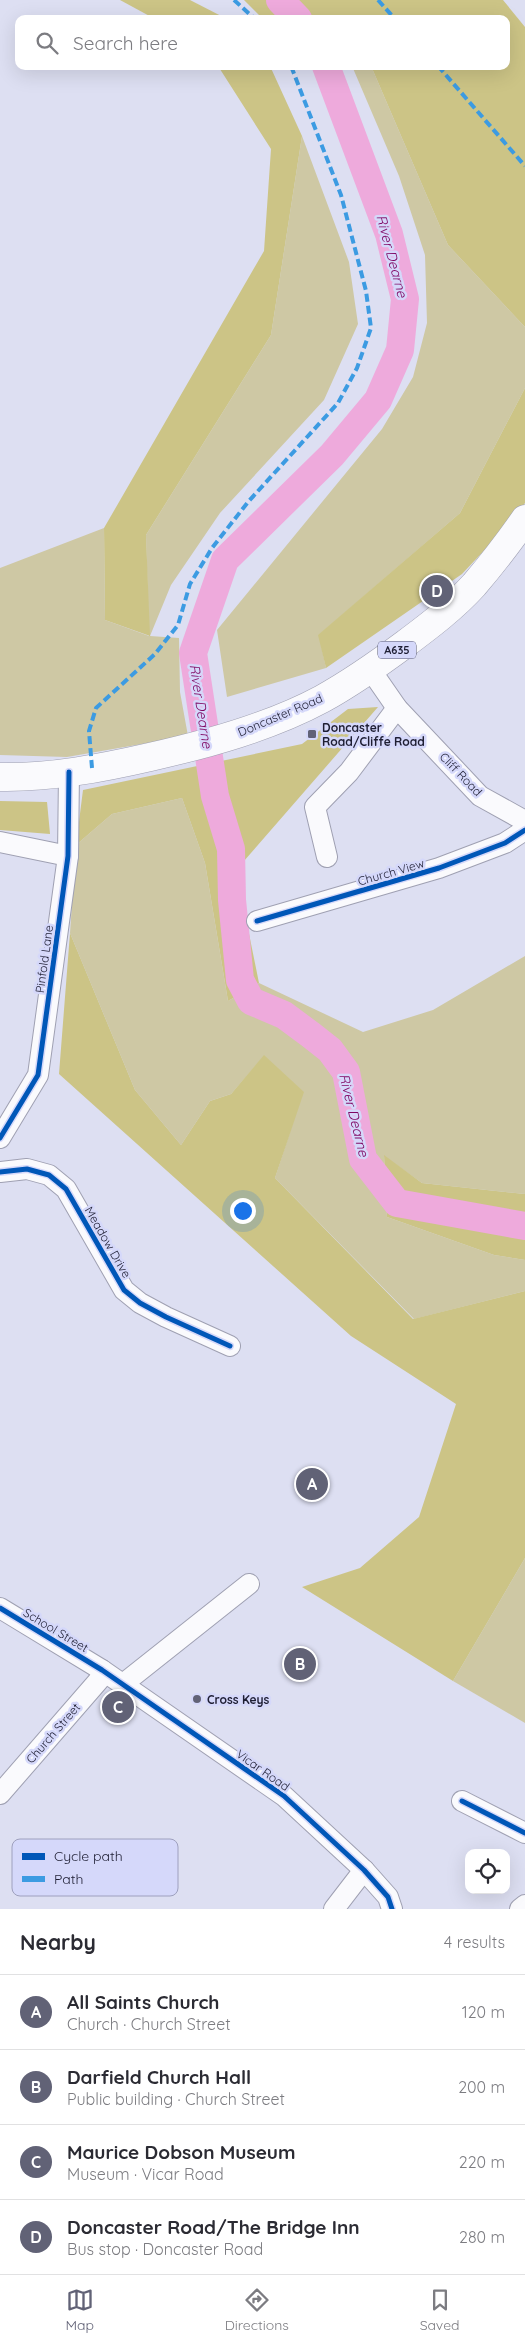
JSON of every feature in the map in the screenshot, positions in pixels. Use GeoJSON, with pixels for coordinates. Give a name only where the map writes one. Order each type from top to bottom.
{"type":"FeatureCollection","features":[{"type":"Feature","properties":{"kind":"highway","name":"Doncaster Road"},"geometry":{"type":"LineString","coordinates":[[0,777],[68,772],[117,765],[182,750],[292,713],[322,699],[370,670],[437,620],[473,586],[525,519]]}},
{"type":"Feature","properties":{"kind":"street","name":"Cliff Road"},"geometry":{"type":"LineString","coordinates":[[370,670],[397,708],[480,796],[525,821]]}},
{"type":"Feature","properties":{"kind":"street"},"geometry":{"type":"LineString","coordinates":[[327,857],[315,807],[349,772],[397,708]]}},
{"type":"Feature","properties":{"kind":"street","name":"Pinfold Lane"},"geometry":{"type":"LineString","coordinates":[[0,1138],[38,1075],[68,856],[68,772]]}},
{"type":"Feature","properties":{"kind":"street","name":"Church View"},"geometry":{"type":"LineString","coordinates":[[257,921],[439,868],[505,843],[525,830]]}},
{"type":"Feature","properties":{"kind":"street"},"geometry":{"type":"LineString","coordinates":[[0,842],[68,856]]}},
{"type":"Feature","properties":{"kind":"street","name":"Meadow Drive"},"geometry":{"type":"LineString","coordinates":[[0,1172],[27,1169],[49,1175],[66,1189],[124,1290],[166,1317],[230,1346]]}},
{"type":"Feature","properties":{"kind":"street"},"geometry":{"type":"LineString","coordinates":[[123,1684],[249,1584]]}},
{"type":"Feature","properties":{"kind":"street","name":"School Street"},"geometry":{"type":"LineString","coordinates":[[0,1608],[102,1670]]}},
{"type":"Feature","properties":{"kind":"street","name":"Vicar Road"},"geometry":{"type":"LineString","coordinates":[[102,1670],[284,1796],[364,1870],[388,1897],[392,1909]]}},
{"type":"Feature","properties":{"kind":"street","name":"Church Street"},"geometry":{"type":"LineString","coordinates":[[0,1794],[99,1680],[102,1670]]}},
{"type":"Feature","properties":{"kind":"street"},"geometry":{"type":"LineString","coordinates":[[462,1801],[525,1833]]}},
{"type":"Feature","properties":{"kind":"street"},"geometry":{"type":"LineString","coordinates":[[334,1909],[364,1870]]}},
{"type":"Feature","properties":{"kind":"street"},"geometry":{"type":"LineString","coordinates":[[520,1909],[525,1905]]}},
{"type":"Feature","properties":{"kind":"shaded area"},"geometry":{"type":"Polygon","coordinates":[[[120,0],[190,0],[219,15],[148,15],[120,0]]]}},
{"type":"Feature","properties":{"kind":"shaded area"},"geometry":{"type":"Polygon","coordinates":[[[244,0],[503,0],[525,27],[525,327],[448,245],[373,70],[510,70],[510,15],[259,15],[244,0]]]}},
{"type":"Feature","properties":{"kind":"shaded area"},"geometry":{"type":"Polygon","coordinates":[[[221,70],[272,70],[302,136],[271,335],[146,535],[150,636],[105,620],[104,528],[264,251],[271,149],[221,70]]]}},
{"type":"Feature","properties":{"kind":"shaded area"},"geometry":{"type":"Polygon","coordinates":[[[354,70],[373,70],[448,245],[525,327],[525,388],[460,513],[319,635],[326,668],[227,697],[217,630],[382,429],[413,377],[427,323],[425,255],[399,176],[354,70]]]}},
{"type":"Feature","properties":{"kind":"shaded area"},"geometry":{"type":"Polygon","coordinates":[[[302,136],[349,262],[358,324],[324,400],[220,513],[171,585],[150,636],[179,638],[180,692],[188,736],[67,757],[0,755],[0,568],[104,528],[105,620],[149,636],[146,535],[271,335],[302,136]]]}},
{"type":"Feature","properties":{"kind":"shaded area"},"geometry":{"type":"Polygon","coordinates":[[[525,388],[525,503],[512,521],[462,574],[326,668],[318,635],[460,513],[525,388]]]}},
{"type":"Feature","properties":{"kind":"shaded area"},"geometry":{"type":"Polygon","coordinates":[[[378,707],[244,861],[245,914],[259,983],[228,1001],[205,863],[182,798],[112,814],[76,845],[83,790],[302,744],[348,709],[378,707]]]}},
{"type":"Feature","properties":{"kind":"shaded area"},"geometry":{"type":"Polygon","coordinates":[[[182,798],[205,863],[228,1001],[259,983],[363,1032],[433,1010],[525,956],[525,1194],[422,1183],[384,1156],[387,1217],[494,1255],[525,1260],[525,1291],[414,1319],[275,1178],[303,1092],[264,1056],[231,1094],[210,1101],[181,1145],[135,1090],[70,933],[76,845],[112,814],[182,798]]]}},
{"type":"Feature","properties":{"kind":"shaded area"},"geometry":{"type":"Polygon","coordinates":[[[0,801],[47,802],[50,834],[0,830],[0,801]]]}},
{"type":"Feature","properties":{"kind":"shaded area"},"geometry":{"type":"Polygon","coordinates":[[[70,933],[135,1090],[181,1145],[210,1101],[231,1094],[264,1055],[304,1092],[275,1178],[413,1319],[525,1291],[525,1558],[453,1681],[302,1587],[360,1568],[419,1517],[456,1404],[351,1336],[59,1074],[70,933]]]}},
{"type":"Feature","properties":{"kind":"shaded area"},"geometry":{"type":"Polygon","coordinates":[[[384,1155],[422,1183],[525,1194],[525,1260],[494,1255],[387,1217],[384,1155]]]}},
{"type":"Feature","properties":{"kind":"shaded area"},"geometry":{"type":"Polygon","coordinates":[[[525,1558],[525,1723],[453,1681],[525,1558]]]}},
{"type":"Feature","properties":{"kind":"waterway","name":"River Dearne"},"geometry":{"type":"LineString","coordinates":[[280,0],[294,15]]}},
{"type":"Feature","properties":{"kind":"waterway","name":"River Dearne"},"geometry":{"type":"LineString","coordinates":[[328,70],[389,234],[405,299],[400,350],[378,400],[332,455],[225,560],[193,653],[215,796],[231,849],[232,900],[240,980],[251,1001],[284,1015],[311,1035],[330,1050],[346,1072],[363,1159],[397,1203],[525,1226]]}},
{"type":"Feature","properties":{"kind":"marked path"},"geometry":{"type":"LineString","coordinates":[[234,0],[251,15]]}},
{"type":"Feature","properties":{"kind":"marked path"},"geometry":{"type":"LineString","coordinates":[[378,0],[391,15]]}},
{"type":"Feature","properties":{"kind":"marked path"},"geometry":{"type":"LineString","coordinates":[[92,768],[89,731],[96,708],[155,654],[178,625],[190,584],[212,548],[248,502],[338,403],[357,368],[371,328],[366,291],[341,195],[293,70]]}},
{"type":"Feature","properties":{"kind":"marked path"},"geometry":{"type":"LineString","coordinates":[[441,70],[525,166]]}},
{"type":"Feature","properties":{"kind":"cycle path"},"geometry":{"type":"LineString","coordinates":[[0,1138],[38,1075],[68,856],[69,772]]}},
{"type":"Feature","properties":{"kind":"cycle path"},"geometry":{"type":"LineString","coordinates":[[257,921],[439,868],[505,843],[525,830]]}},
{"type":"Feature","properties":{"kind":"cycle path"},"geometry":{"type":"LineString","coordinates":[[0,1172],[27,1169],[49,1175],[66,1189],[124,1290],[140,1303],[166,1317],[230,1346]]}},
{"type":"Feature","properties":{"kind":"cycle path"},"geometry":{"type":"LineString","coordinates":[[0,1608],[102,1670],[284,1796],[364,1870],[388,1897],[392,1909]]}},
{"type":"Feature","properties":{"kind":"cycle path"},"geometry":{"type":"LineString","coordinates":[[462,1801],[525,1833]]}},
{"type":"Feature","properties":{"kind":"place","name":"Doncaster Road/The Bridge Inn"},"geometry":{"type":"Point","coordinates":[437,591]}},
{"type":"Feature","properties":{"kind":"place","name":"Doncaster Road/Cliffe Road"},"geometry":{"type":"Point","coordinates":[312,734]}},
{"type":"Feature","properties":{"kind":"place","name":"All Saints Church"},"geometry":{"type":"Point","coordinates":[312,1484]}},
{"type":"Feature","properties":{"kind":"place","name":"Darfield Church Hall"},"geometry":{"type":"Point","coordinates":[300,1664]}},
{"type":"Feature","properties":{"kind":"place","name":"Cross Keys"},"geometry":{"type":"Point","coordinates":[197,1699]}},
{"type":"Feature","properties":{"kind":"place","name":"Maurice Dobson Museum"},"geometry":{"type":"Point","coordinates":[118,1707]}}]}
